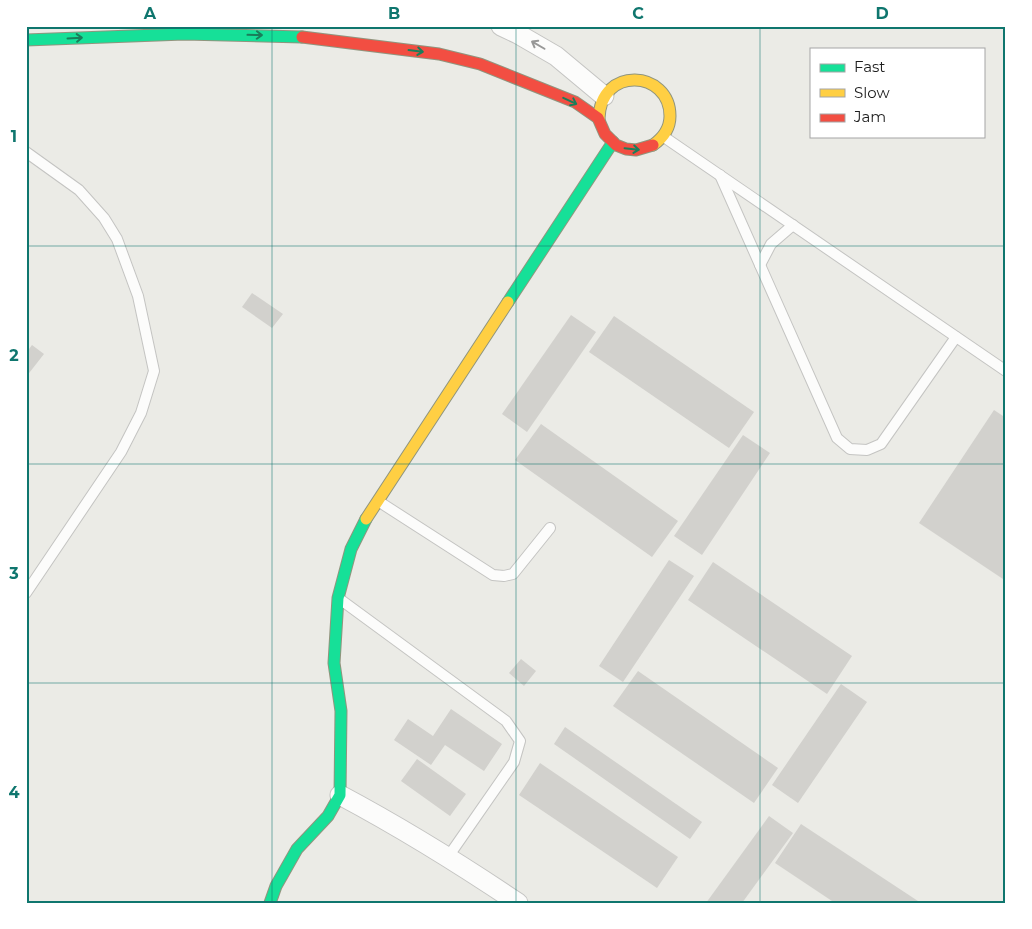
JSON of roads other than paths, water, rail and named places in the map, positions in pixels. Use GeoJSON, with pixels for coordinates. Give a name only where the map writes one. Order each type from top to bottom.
{"type":"FeatureCollection","features":[{"type":"Feature","properties":{"kind":"street"},"geometry":{"type":"LineString","coordinates":[[501,26],[556,56],[604,96]]}},
{"type":"Feature","properties":{"kind":"street"},"geometry":{"type":"LineString","coordinates":[[26,40],[162,34],[281,36],[445,54],[480,64],[575,102],[599,119]]}},
{"type":"Feature","properties":{"kind":"street"},"geometry":{"type":"LineString","coordinates":[[636,79],[658,88],[666,98],[670,109],[667,131],[650,147],[640,150],[628,150],[613,142],[602,130],[599,119],[600,107],[604,96],[612,86],[623,81],[636,79]]}},
{"type":"Feature","properties":{"kind":"street"},"geometry":{"type":"LineString","coordinates":[[270,903],[276,886],[297,849],[328,816],[340,795],[341,711],[334,663],[338,598],[350,550],[362,524],[377,500],[613,142]]}},
{"type":"Feature","properties":{"kind":"street"},"geometry":{"type":"LineString","coordinates":[[340,795],[448,856],[518,903]]}},
{"type":"Feature","properties":{"kind":"lane"},"geometry":{"type":"LineString","coordinates":[[663,136],[1006,371]]}},
{"type":"Feature","properties":{"kind":"lane"},"geometry":{"type":"LineString","coordinates":[[26,152],[79,190],[104,218],[117,239],[138,296],[154,371],[141,413],[121,452],[26,593]]}},
{"type":"Feature","properties":{"kind":"lane"},"geometry":{"type":"LineString","coordinates":[[720,175],[837,438],[850,449],[867,450],[881,444],[956,337]]}},
{"type":"Feature","properties":{"kind":"lane"},"geometry":{"type":"LineString","coordinates":[[760,264],[771,244],[793,225]]}},
{"type":"Feature","properties":{"kind":"lane"},"geometry":{"type":"LineString","coordinates":[[377,500],[493,575],[504,576],[513,574],[550,528]]}},
{"type":"Feature","properties":{"kind":"lane"},"geometry":{"type":"LineString","coordinates":[[338,598],[506,721],[520,741],[514,762],[448,856]]}}]}
